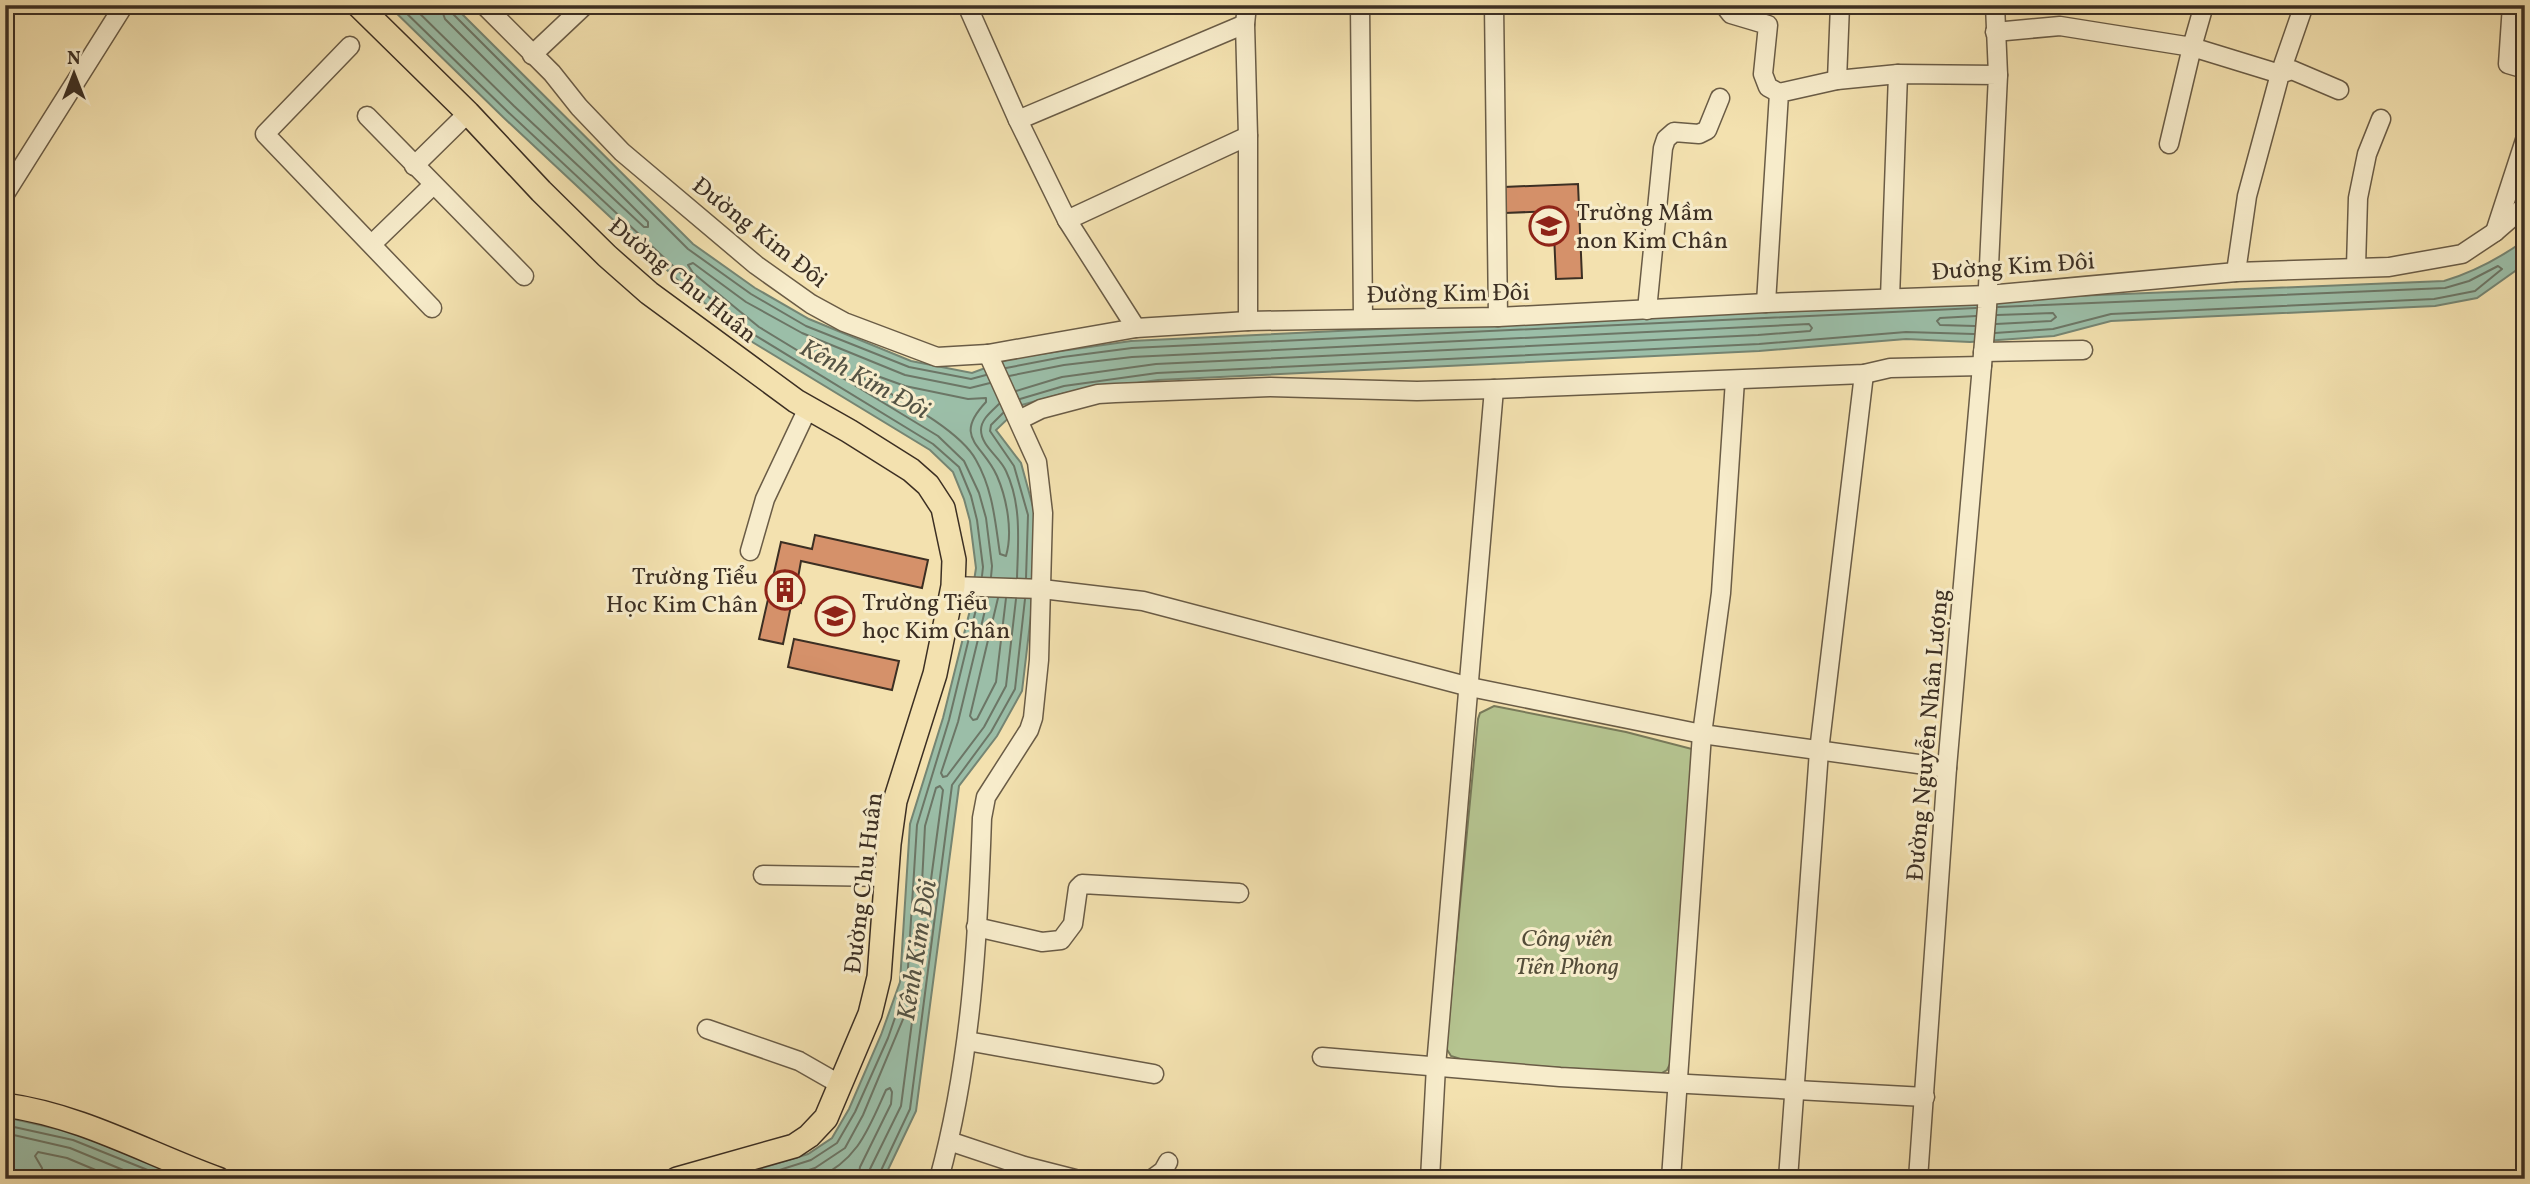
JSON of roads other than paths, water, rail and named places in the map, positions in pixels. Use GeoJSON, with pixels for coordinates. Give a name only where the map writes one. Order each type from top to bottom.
{"type":"FeatureCollection","features":[{"type":"Feature","properties":{"kind":"main road","name":"Đường Chu Huân"},"geometry":{"type":"LineString","coordinates":[[358,5],[617,266],[649,293],[808,408],[890,455],[928,485],[943,508],[954,560],[953,586],[935,674],[895,801],[879,977],[870,1014],[826,1118],[809,1136],[794,1146],[677,1179]]}},
{"type":"Feature","properties":{"kind":"main road"},"geometry":{"type":"LineString","coordinates":[[5,1105],[61,1116],[106,1131],[218,1179]]}},
{"type":"Feature","properties":{"kind":"street"},"geometry":{"type":"LineString","coordinates":[[5,194],[124,5]]}},
{"type":"Feature","properties":{"kind":"street","name":"Đường Kim Đôi"},"geometry":{"type":"LineString","coordinates":[[484,5],[552,73],[579,107],[622,152],[733,247],[811,304],[844,322],[937,356],[990,360],[1136,328],[1248,321],[1498,317],[1890,298],[1987,301],[2236,272],[2389,267],[2462,254],[2495,232],[2525,206]]}},
{"type":"Feature","properties":{"kind":"street"},"geometry":{"type":"LineString","coordinates":[[532,55],[585,5]]}},
{"type":"Feature","properties":{"kind":"street"},"geometry":{"type":"LineString","coordinates":[[1360,5],[1363,319]]}},
{"type":"Feature","properties":{"kind":"street"},"geometry":{"type":"LineString","coordinates":[[1494,5],[1498,317]]}},
{"type":"Feature","properties":{"kind":"street"},"geometry":{"type":"LineString","coordinates":[[1724,5],[1731,14],[1768,25],[1763,74],[1768,87],[1779,93],[1837,80],[1898,74],[1998,75]]}},
{"type":"Feature","properties":{"kind":"street"},"geometry":{"type":"LineString","coordinates":[[1837,80],[1840,5]]}},
{"type":"Feature","properties":{"kind":"street","name":"Đường Nguyễn Nhân Lượng"},"geometry":{"type":"LineString","coordinates":[[1918,1179],[1947,768],[1984,351],[1998,75],[1995,5]]}},
{"type":"Feature","properties":{"kind":"street"},"geometry":{"type":"LineString","coordinates":[[2169,144],[2204,5]]}},
{"type":"Feature","properties":{"kind":"street"},"geometry":{"type":"LineString","coordinates":[[2236,272],[2248,197],[2280,74],[2304,5]]}},
{"type":"Feature","properties":{"kind":"street"},"geometry":{"type":"LineString","coordinates":[[2512,5],[2508,64],[2525,69]]}},
{"type":"Feature","properties":{"kind":"street"},"geometry":{"type":"LineString","coordinates":[[970,6],[1018,120],[1067,219],[1136,328]]}},
{"type":"Feature","properties":{"kind":"street"},"geometry":{"type":"LineString","coordinates":[[1018,120],[1246,14],[1248,321]]}},
{"type":"Feature","properties":{"kind":"street"},"geometry":{"type":"LineString","coordinates":[[1995,32],[2060,26],[2192,47],[2280,74]]}},
{"type":"Feature","properties":{"kind":"street"},"geometry":{"type":"LineString","coordinates":[[350,46],[265,134],[432,308]]}},
{"type":"Feature","properties":{"kind":"street"},"geometry":{"type":"LineString","coordinates":[[2280,74],[2292,70],[2339,90]]}},
{"type":"Feature","properties":{"kind":"street"},"geometry":{"type":"LineString","coordinates":[[1890,298],[1898,74]]}},
{"type":"Feature","properties":{"kind":"street"},"geometry":{"type":"LineString","coordinates":[[1766,303],[1779,93]]}},
{"type":"Feature","properties":{"kind":"street"},"geometry":{"type":"LineString","coordinates":[[1647,310],[1662,149],[1666,139],[1674,132],[1699,134],[1707,130],[1720,98]]}},
{"type":"Feature","properties":{"kind":"street"},"geometry":{"type":"LineString","coordinates":[[414,166],[468,113]]}},
{"type":"Feature","properties":{"kind":"street"},"geometry":{"type":"LineString","coordinates":[[367,116],[524,276]]}},
{"type":"Feature","properties":{"kind":"street"},"geometry":{"type":"LineString","coordinates":[[2356,268],[2358,198],[2367,153],[2381,119]]}},
{"type":"Feature","properties":{"kind":"street"},"geometry":{"type":"LineString","coordinates":[[1067,219],[1248,136]]}},
{"type":"Feature","properties":{"kind":"street"},"geometry":{"type":"LineString","coordinates":[[2495,232],[2521,164],[2525,140]]}},
{"type":"Feature","properties":{"kind":"street"},"geometry":{"type":"LineString","coordinates":[[372,244],[433,186]]}},
{"type":"Feature","properties":{"kind":"street"},"geometry":{"type":"LineString","coordinates":[[1019,420],[1041,409],[1098,394],[1270,387],[1417,391],[1735,380],[1864,374],[1984,351],[2083,350]]}},
{"type":"Feature","properties":{"kind":"street"},"geometry":{"type":"LineString","coordinates":[[939,1179],[949,1141],[967,1041],[982,818],[986,796],[1023,742],[1033,718],[1040,660],[1043,513],[1037,462],[990,360]]}},
{"type":"Feature","properties":{"kind":"street"},"geometry":{"type":"LineString","coordinates":[[1788,1179],[1819,751],[1864,374]]}},
{"type":"Feature","properties":{"kind":"street"},"geometry":{"type":"LineString","coordinates":[[1671,1179],[1702,734],[1721,593],[1735,380]]}},
{"type":"Feature","properties":{"kind":"street"},"geometry":{"type":"LineString","coordinates":[[1430,1179],[1436,1066],[1494,389]]}},
{"type":"Feature","properties":{"kind":"street"},"geometry":{"type":"LineString","coordinates":[[750,551],[765,499],[808,408]]}},
{"type":"Feature","properties":{"kind":"street"},"geometry":{"type":"LineString","coordinates":[[953,586],[1042,589],[1143,601],[1470,687],[1702,734],[1947,768]]}},
{"type":"Feature","properties":{"kind":"street"},"geometry":{"type":"LineString","coordinates":[[763,875],[887,877]]}},
{"type":"Feature","properties":{"kind":"street"},"geometry":{"type":"LineString","coordinates":[[976,927],[1042,942],[1061,940],[1073,924],[1078,888],[1082,884],[1239,893]]}},
{"type":"Feature","properties":{"kind":"street"},"geometry":{"type":"LineString","coordinates":[[707,1030],[799,1061],[841,1085]]}},
{"type":"Feature","properties":{"kind":"street"},"geometry":{"type":"LineString","coordinates":[[967,1041],[1154,1074]]}},
{"type":"Feature","properties":{"kind":"street"},"geometry":{"type":"LineString","coordinates":[[1322,1057],[1676,1084],[1925,1097]]}},
{"type":"Feature","properties":{"kind":"street"},"geometry":{"type":"LineString","coordinates":[[949,1141],[1024,1166],[1075,1179]]}},
{"type":"Feature","properties":{"kind":"street"},"geometry":{"type":"LineString","coordinates":[[1152,1179],[1163,1171],[1168,1162]]}},
{"type":"Feature","properties":{"kind":"water","name":"Kênh Kim Đôi"},"geometry":{"type":"Polygon","coordinates":[[[388,5],[453,5],[693,244],[755,288],[809,319],[911,361],[972,373],[1012,358],[1131,341],[2003,299],[2444,281],[2486,264],[2525,240],[2525,264],[2477,298],[2435,306],[2111,321],[2054,336],[1970,342],[1906,339],[1759,351],[1158,380],[1065,393],[1022,405],[996,430],[1021,463],[1035,514],[1031,615],[1022,691],[997,736],[959,786],[916,1111],[885,1176],[881,1179],[726,1179],[808,1154],[832,1138],[849,1109],[881,1035],[900,982],[910,824],[943,718],[969,614],[976,568],[970,521],[964,499],[953,472],[930,450],[749,340],[683,285],[388,5]]]}},
{"type":"Feature","properties":{"kind":"water"},"geometry":{"type":"Polygon","coordinates":[[[5,1117],[75,1133],[189,1179],[27,1179],[5,1173],[5,1117]]]}},
{"type":"Feature","properties":{"kind":"place","name":"Trường Mầm non Kim Chân"},"geometry":{"type":"Point","coordinates":[1549,226]}},
{"type":"Feature","properties":{"kind":"place","name":"Trường Tiểu Học Kim Chân"},"geometry":{"type":"Point","coordinates":[785,590]}},
{"type":"Feature","properties":{"kind":"place","name":"Trường Tiểu học Kim Chân"},"geometry":{"type":"Point","coordinates":[835,616]}},
{"type":"Feature","properties":{"kind":"park label","name":"Công viên Tiên Phong"},"geometry":{"type":"Point","coordinates":[1567,952]}}]}
